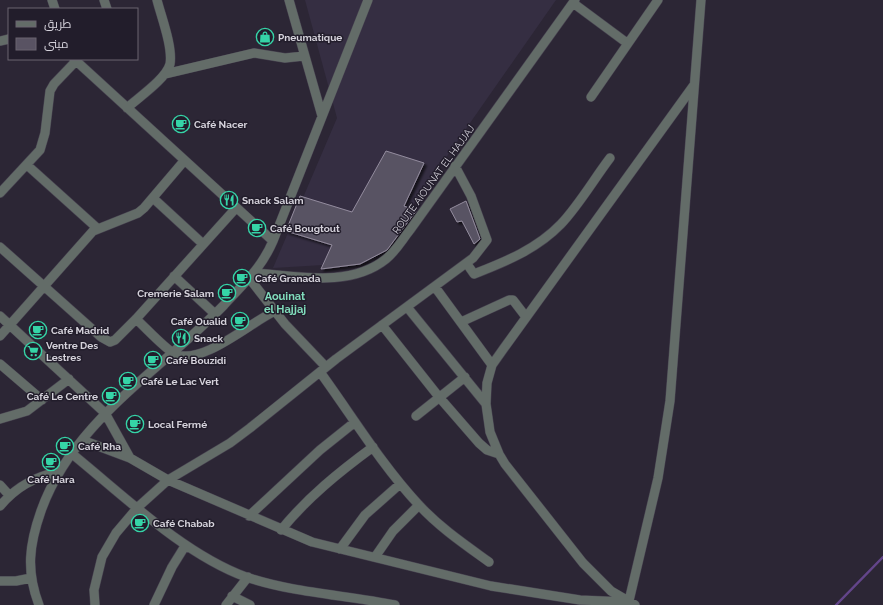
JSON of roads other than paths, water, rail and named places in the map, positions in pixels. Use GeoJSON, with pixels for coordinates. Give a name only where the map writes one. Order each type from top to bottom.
{"type":"FeatureCollection","features":[{"type":"Feature","properties":{"kind":"street"},"geometry":{"type":"LineString","coordinates":[[127,108],[165,74],[170,63],[169,51],[156,0]]}},
{"type":"Feature","properties":{"kind":"street"},"geometry":{"type":"LineString","coordinates":[[289,0],[322,116]]}},
{"type":"Feature","properties":{"kind":"street"},"geometry":{"type":"LineString","coordinates":[[39,605],[31,578],[33,540],[47,494],[58,472],[71,453],[105,412],[174,353],[215,314],[252,275],[266,256],[368,0]]}},
{"type":"Feature","properties":{"kind":"street"},"geometry":{"type":"LineString","coordinates":[[591,97],[658,0]]}},
{"type":"Feature","properties":{"kind":"street"},"geometry":{"type":"LineString","coordinates":[[631,604],[658,478],[669,408],[701,0]]}},
{"type":"Feature","properties":{"kind":"street"},"geometry":{"type":"LineString","coordinates":[[574,1],[627,44]]}},
{"type":"Feature","properties":{"kind":"street","name":"ROUTE AIOUNAT EL HAJJAJ"},"geometry":{"type":"LineString","coordinates":[[252,275],[321,278],[354,275],[378,265],[394,251],[574,1]]}},
{"type":"Feature","properties":{"kind":"street"},"geometry":{"type":"LineString","coordinates":[[165,74],[254,53],[285,58],[304,56]]}},
{"type":"Feature","properties":{"kind":"street"},"geometry":{"type":"LineString","coordinates":[[0,193],[40,150],[43,143],[50,92],[54,84],[75,60],[273,241]]}},
{"type":"Feature","properties":{"kind":"street"},"geometry":{"type":"LineString","coordinates":[[631,604],[601,582],[584,563],[498,454],[490,432],[486,404],[487,383],[492,365],[694,85]]}},
{"type":"Feature","properties":{"kind":"street"},"geometry":{"type":"LineString","coordinates":[[467,264],[474,274],[507,261],[538,243],[561,224],[610,158]]}},
{"type":"Feature","properties":{"kind":"street"},"geometry":{"type":"LineString","coordinates":[[0,336],[92,231],[138,213],[153,198],[184,161]]}},
{"type":"Feature","properties":{"kind":"street"},"geometry":{"type":"LineString","coordinates":[[27,165],[97,228]]}},
{"type":"Feature","properties":{"kind":"street"},"geometry":{"type":"LineString","coordinates":[[95,605],[94,590],[102,557],[116,533],[138,507],[168,480],[240,436],[382,325],[467,264],[487,240],[471,196],[455,166]]}},
{"type":"Feature","properties":{"kind":"street"},"geometry":{"type":"LineString","coordinates":[[153,198],[202,244]]}},
{"type":"Feature","properties":{"kind":"street"},"geometry":{"type":"LineString","coordinates":[[0,247],[101,337],[108,341],[115,340],[136,319],[236,208]]}},
{"type":"Feature","properties":{"kind":"street"},"geometry":{"type":"LineString","coordinates":[[252,275],[275,311],[323,370],[355,422],[400,484],[419,505],[450,534],[489,562]]}},
{"type":"Feature","properties":{"kind":"street"},"geometry":{"type":"LineString","coordinates":[[174,276],[215,314]]}},
{"type":"Feature","properties":{"kind":"street"},"geometry":{"type":"LineString","coordinates":[[436,287],[492,365]]}},
{"type":"Feature","properties":{"kind":"street"},"geometry":{"type":"LineString","coordinates":[[461,322],[509,300],[513,300],[526,317]]}},
{"type":"Feature","properties":{"kind":"street"},"geometry":{"type":"LineString","coordinates":[[407,307],[486,404]]}},
{"type":"Feature","properties":{"kind":"street"},"geometry":{"type":"LineString","coordinates":[[136,319],[174,353],[191,354],[207,350],[229,340],[250,324],[275,311]]}},
{"type":"Feature","properties":{"kind":"street"},"geometry":{"type":"LineString","coordinates":[[0,316],[105,412],[130,458]]}},
{"type":"Feature","properties":{"kind":"street"},"geometry":{"type":"LineString","coordinates":[[382,325],[439,397],[479,443],[487,450],[498,454]]}},
{"type":"Feature","properties":{"kind":"street"},"geometry":{"type":"LineString","coordinates":[[0,364],[42,400]]}},
{"type":"Feature","properties":{"kind":"street"},"geometry":{"type":"LineString","coordinates":[[416,416],[464,377]]}},
{"type":"Feature","properties":{"kind":"street"},"geometry":{"type":"LineString","coordinates":[[0,419],[27,411],[69,379]]}},
{"type":"Feature","properties":{"kind":"street"},"geometry":{"type":"LineString","coordinates":[[249,516],[320,450],[355,422]]}},
{"type":"Feature","properties":{"kind":"street"},"geometry":{"type":"LineString","coordinates":[[82,440],[130,458],[168,480],[281,530],[312,542],[491,586],[580,600],[631,604]]}},
{"type":"Feature","properties":{"kind":"street"},"geometry":{"type":"LineString","coordinates":[[281,530],[302,504],[373,447]]}},
{"type":"Feature","properties":{"kind":"street"},"geometry":{"type":"LineString","coordinates":[[71,453],[185,546],[248,577],[293,588],[395,605]]}},
{"type":"Feature","properties":{"kind":"street"},"geometry":{"type":"LineString","coordinates":[[0,506],[9,495],[31,480],[58,472]]}},
{"type":"Feature","properties":{"kind":"street"},"geometry":{"type":"LineString","coordinates":[[340,549],[365,515],[400,484]]}},
{"type":"Feature","properties":{"kind":"street"},"geometry":{"type":"LineString","coordinates":[[0,485],[9,495]]}},
{"type":"Feature","properties":{"kind":"street"},"geometry":{"type":"LineString","coordinates":[[375,557],[393,531],[419,505]]}},
{"type":"Feature","properties":{"kind":"street"},"geometry":{"type":"LineString","coordinates":[[154,605],[172,567],[185,546]]}},
{"type":"Feature","properties":{"kind":"street"},"geometry":{"type":"LineString","coordinates":[[226,605],[248,577]]}},
{"type":"Feature","properties":{"kind":"street"},"geometry":{"type":"LineString","coordinates":[[0,581],[16,581],[31,578]]}},
{"type":"Feature","properties":{"kind":"street"},"geometry":{"type":"LineString","coordinates":[[232,596],[250,605]]}},
{"type":"Feature","properties":{"kind":"waterway"},"geometry":{"type":"LineString","coordinates":[[836,605],[883,557]]}},
{"type":"Feature","properties":{"kind":"place","name":"Pneumatique"},"geometry":{"type":"Point","coordinates":[265,37]}},
{"type":"Feature","properties":{"kind":"place","name":"Café Nacer"},"geometry":{"type":"Point","coordinates":[181,124]}},
{"type":"Feature","properties":{"kind":"place","name":"Snack Salam"},"geometry":{"type":"Point","coordinates":[229,200]}},
{"type":"Feature","properties":{"kind":"place","name":"Café Bougtout"},"geometry":{"type":"Point","coordinates":[257,228]}},
{"type":"Feature","properties":{"kind":"place","name":"Café Granada"},"geometry":{"type":"Point","coordinates":[242,278]}},
{"type":"Feature","properties":{"kind":"place","name":"Cremerie Salam"},"geometry":{"type":"Point","coordinates":[227,293]}},
{"type":"Feature","properties":{"kind":"place","name":"Café Oualid"},"geometry":{"type":"Point","coordinates":[240,321]}},
{"type":"Feature","properties":{"kind":"place","name":"Café Madrid"},"geometry":{"type":"Point","coordinates":[38,330]}},
{"type":"Feature","properties":{"kind":"place","name":"Snack"},"geometry":{"type":"Point","coordinates":[181,338]}},
{"type":"Feature","properties":{"kind":"place","name":"Ventre Des Lestres"},"geometry":{"type":"Point","coordinates":[33,351]}},
{"type":"Feature","properties":{"kind":"place","name":"Café Bouzidi"},"geometry":{"type":"Point","coordinates":[153,360]}},
{"type":"Feature","properties":{"kind":"place","name":"Café Le Lac Vert"},"geometry":{"type":"Point","coordinates":[128,381]}},
{"type":"Feature","properties":{"kind":"place","name":"Café Le Centre"},"geometry":{"type":"Point","coordinates":[111,396]}},
{"type":"Feature","properties":{"kind":"place","name":"Local Fermé"},"geometry":{"type":"Point","coordinates":[135,424]}},
{"type":"Feature","properties":{"kind":"place","name":"Café Rha"},"geometry":{"type":"Point","coordinates":[65,446]}},
{"type":"Feature","properties":{"kind":"place","name":"Café Hara"},"geometry":{"type":"Point","coordinates":[51,462]}},
{"type":"Feature","properties":{"kind":"place","name":"Café Chabab"},"geometry":{"type":"Point","coordinates":[140,523]}},
{"type":"Feature","properties":{"kind":"district","name":"Aouinat el Hajjaj"},"geometry":{"type":"Point","coordinates":[285,302]}}]}
